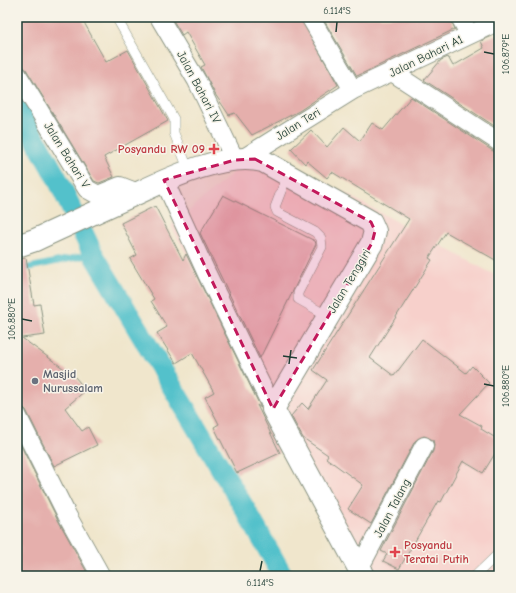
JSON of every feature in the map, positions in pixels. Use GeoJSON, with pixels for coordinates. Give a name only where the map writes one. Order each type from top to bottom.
{"type":"FeatureCollection","features":[{"type":"Feature","properties":{"kind":"street","name":"Jalan Bahari IV"},"geometry":{"type":"LineString","coordinates":[[159,17],[197,81],[239,159]]}},
{"type":"Feature","properties":{"kind":"street"},"geometry":{"type":"LineString","coordinates":[[310,17],[353,90]]}},
{"type":"Feature","properties":{"kind":"street"},"geometry":{"type":"LineString","coordinates":[[460,17],[470,34]]}},
{"type":"Feature","properties":{"kind":"street","name":"Jalan Bahari A1"},"geometry":{"type":"LineString","coordinates":[[353,90],[499,21]]}},
{"type":"Feature","properties":{"kind":"street"},"geometry":{"type":"LineString","coordinates":[[392,72],[499,142]]}},
{"type":"Feature","properties":{"kind":"street","name":"Jalan Bahari V"},"geometry":{"type":"LineString","coordinates":[[17,74],[87,189],[92,194],[98,195],[120,186],[130,196]]}},
{"type":"Feature","properties":{"kind":"street","name":"Jalan Teri"},"geometry":{"type":"LineString","coordinates":[[239,159],[353,90]]}},
{"type":"Feature","properties":{"kind":"street","name":"Jalan Tenggiri"},"geometry":{"type":"LineString","coordinates":[[26,243],[164,180],[189,171],[239,159],[263,161],[287,176],[371,222],[375,231],[372,243],[273,409]]}},
{"type":"Feature","properties":{"kind":"street"},"geometry":{"type":"LineString","coordinates":[[164,180],[206,274],[273,409],[361,572]]}},
{"type":"Feature","properties":{"kind":"street"},"geometry":{"type":"LineString","coordinates":[[17,415],[67,515],[102,576]]}},
{"type":"Feature","properties":{"kind":"street","name":"Jalan Talang"},"geometry":{"type":"LineString","coordinates":[[361,572],[424,446]]}},
{"type":"Feature","properties":{"kind":"lane"},"geometry":{"type":"LineString","coordinates":[[116,17],[174,119],[174,133],[189,171]]}},
{"type":"Feature","properties":{"kind":"lane"},"geometry":{"type":"LineString","coordinates":[[287,176],[275,208],[277,212],[315,232],[321,238],[322,247],[298,293],[298,299],[328,316]]}},
{"type":"Feature","properties":{"kind":"lane"},"geometry":{"type":"LineString","coordinates":[[475,576],[499,553]]}},
{"type":"Feature","properties":{"kind":"highlighted area"},"geometry":{"type":"Polygon","coordinates":[[[255,159],[371,222],[375,231],[372,243],[273,409],[164,180],[235,160],[255,159]]]}},
{"type":"Feature","properties":{"kind":"shaded area"},"geometry":{"type":"Polygon","coordinates":[[[262,148],[493,274],[499,270],[499,576],[359,576],[263,393],[171,226],[262,148]]]}},
{"type":"Feature","properties":{"kind":"building"},"geometry":{"type":"Polygon","coordinates":[[[17,17],[81,17],[106,62],[128,50],[168,121],[104,157],[114,177],[99,183],[94,181],[26,69],[17,64],[17,17]]]}},
{"type":"Feature","properties":{"kind":"building"},"geometry":{"type":"Polygon","coordinates":[[[171,17],[300,17],[338,85],[299,111],[252,135],[235,113],[229,115],[215,94],[201,67],[205,65],[186,32],[182,35],[171,17]]]}},
{"type":"Feature","properties":{"kind":"building"},"geometry":{"type":"Polygon","coordinates":[[[322,17],[450,17],[455,29],[357,76],[322,17]]]}},
{"type":"Feature","properties":{"kind":"building"},"geometry":{"type":"Polygon","coordinates":[[[499,33],[499,129],[424,80],[441,60],[448,57],[453,66],[484,48],[481,41],[499,33]]]}},
{"type":"Feature","properties":{"kind":"building"},"geometry":{"type":"Polygon","coordinates":[[[411,97],[493,151],[499,152],[499,262],[446,232],[429,258],[432,260],[370,358],[394,376],[422,339],[466,373],[472,366],[489,383],[460,414],[482,426],[481,429],[499,440],[499,447],[483,473],[463,461],[441,502],[438,501],[399,569],[383,561],[387,554],[381,551],[433,451],[433,440],[424,436],[415,441],[371,524],[348,509],[363,485],[326,458],[328,455],[303,438],[291,416],[302,403],[308,409],[327,380],[313,370],[409,219],[332,172],[327,178],[307,161],[305,164],[291,149],[311,130],[327,147],[344,127],[360,141],[372,123],[383,130],[411,97]]]}},
{"type":"Feature","properties":{"kind":"building"},"geometry":{"type":"Polygon","coordinates":[[[223,195],[315,241],[316,244],[260,358],[200,233],[223,195]]]}},
{"type":"Feature","properties":{"kind":"building"},"geometry":{"type":"Polygon","coordinates":[[[155,206],[183,260],[186,254],[261,408],[257,405],[280,453],[237,473],[214,427],[219,424],[205,397],[214,392],[192,353],[176,363],[157,333],[167,327],[151,301],[154,299],[130,259],[137,255],[121,223],[155,206]]]}},
{"type":"Feature","properties":{"kind":"building"},"geometry":{"type":"Polygon","coordinates":[[[26,258],[34,305],[40,304],[45,335],[22,338],[75,377],[86,390],[65,408],[82,431],[88,427],[97,445],[54,466],[26,410],[22,406],[17,405],[17,259],[26,258]]]}},
{"type":"Feature","properties":{"kind":"building"},"geometry":{"type":"Polygon","coordinates":[[[17,438],[58,520],[89,576],[17,576],[17,438]]]}},
{"type":"Feature","properties":{"kind":"waterway"},"geometry":{"type":"LineString","coordinates":[[17,106],[58,180],[93,254],[245,509],[283,576]]}},
{"type":"Feature","properties":{"kind":"waterway"},"geometry":{"type":"LineString","coordinates":[[17,270],[93,254]]}},
{"type":"Feature","properties":{"kind":"place","name":"Posyandu RW 09"},"geometry":{"type":"Point","coordinates":[214,149]}},
{"type":"Feature","properties":{"kind":"place","name":"Masjid Nurussalam"},"geometry":{"type":"Point","coordinates":[35,381]}},
{"type":"Feature","properties":{"kind":"place","name":"Posyandu Teratai Putih"},"geometry":{"type":"Point","coordinates":[395,552]}}]}
